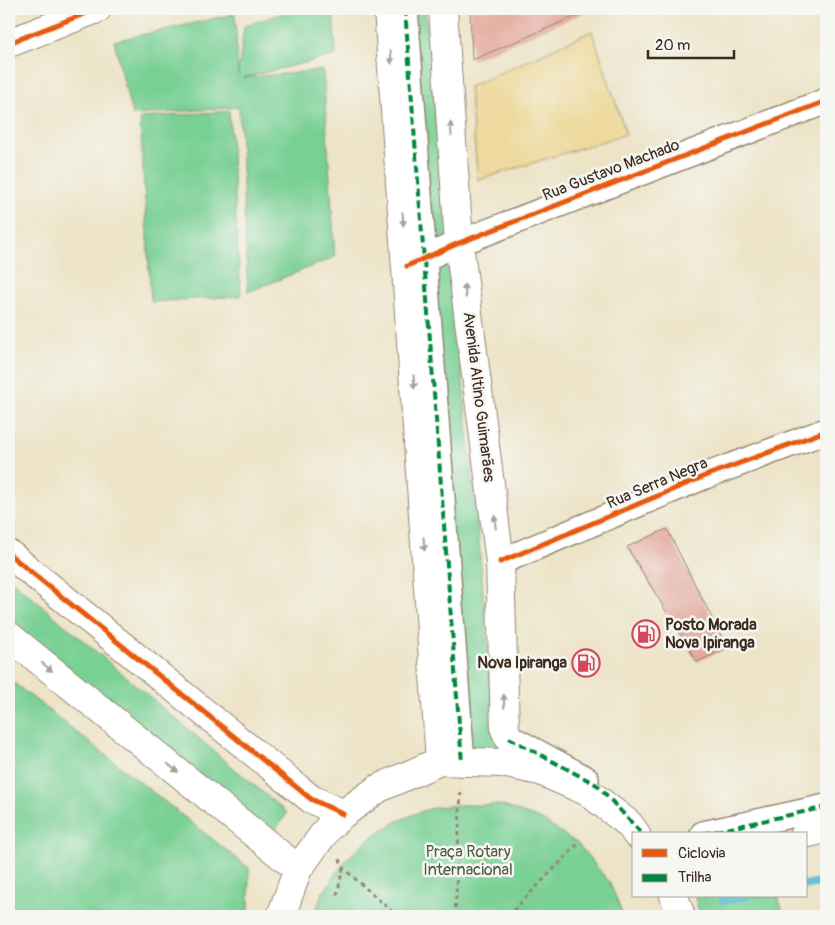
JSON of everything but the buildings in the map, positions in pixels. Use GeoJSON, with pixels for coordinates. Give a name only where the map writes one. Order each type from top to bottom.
{"type":"FeatureCollection","features":[{"type":"Feature","properties":{"kind":"main road"},"geometry":{"type":"LineString","coordinates":[[9,43],[96,9]]}},
{"type":"Feature","properties":{"kind":"main road"},"geometry":{"type":"LineString","coordinates":[[388,9],[416,262],[451,762]]}},
{"type":"Feature","properties":{"kind":"main road","name":"Avenida Altino Guimarães"},"geometry":{"type":"LineString","coordinates":[[443,9],[459,243],[500,562],[505,730],[515,750],[540,771]]}},
{"type":"Feature","properties":{"kind":"main road"},"geometry":{"type":"LineString","coordinates":[[9,554],[336,821]]}},
{"type":"Feature","properties":{"kind":"main road"},"geometry":{"type":"LineString","coordinates":[[9,636],[298,869]]}},
{"type":"Feature","properties":{"kind":"main road"},"geometry":{"type":"LineString","coordinates":[[281,916],[298,869],[336,821],[379,788],[451,762],[502,763],[540,771],[588,792],[629,824],[635,832]]}},
{"type":"Feature","properties":{"kind":"main road"},"geometry":{"type":"LineString","coordinates":[[808,833],[826,829]]}},
{"type":"Feature","properties":{"kind":"main road"},"geometry":{"type":"LineString","coordinates":[[675,898],[681,916]]}},
{"type":"Feature","properties":{"kind":"street"},"geometry":{"type":"LineString","coordinates":[[405,9],[416,262]]}},
{"type":"Feature","properties":{"kind":"street","name":"Rua Gustavo Machado"},"geometry":{"type":"LineString","coordinates":[[416,262],[459,243],[826,101]]}},
{"type":"Feature","properties":{"kind":"street","name":"Rua Serra Negra"},"geometry":{"type":"LineString","coordinates":[[500,562],[705,476],[826,430]]}},
{"type":"Feature","properties":{"kind":"street"},"geometry":{"type":"LineString","coordinates":[[509,738],[597,785],[640,832]]}},
{"type":"Feature","properties":{"kind":"street"},"geometry":{"type":"LineString","coordinates":[[712,832],[826,807]]}},
{"type":"Feature","properties":{"kind":"path"},"geometry":{"type":"LineString","coordinates":[[451,762],[455,916]]}},
{"type":"Feature","properties":{"kind":"path"},"geometry":{"type":"LineString","coordinates":[[336,821],[343,868],[337,895]]}},
{"type":"Feature","properties":{"kind":"path"},"geometry":{"type":"LineString","coordinates":[[508,916],[578,844]]}},
{"type":"Feature","properties":{"kind":"path"},"geometry":{"type":"LineString","coordinates":[[343,868],[397,916]]}},
{"type":"Feature","properties":{"kind":"green space"},"geometry":{"type":"Polygon","coordinates":[[[296,9],[333,9],[336,55],[243,78],[323,70],[335,257],[248,292],[239,107],[132,115],[114,41],[235,14],[238,75],[244,26],[296,9]]]}},
{"type":"Feature","properties":{"kind":"green space"},"geometry":{"type":"Polygon","coordinates":[[[386,9],[425,9],[479,542],[490,676],[500,755],[457,761],[386,9]]]}},
{"type":"Feature","properties":{"kind":"green space"},"geometry":{"type":"Polygon","coordinates":[[[229,111],[241,296],[151,302],[140,118],[229,111]]]}},
{"type":"Feature","properties":{"kind":"green space"},"geometry":{"type":"Polygon","coordinates":[[[9,578],[287,813],[268,841],[9,624],[9,578]]]}},
{"type":"Feature","properties":{"kind":"green space"},"geometry":{"type":"Polygon","coordinates":[[[9,679],[249,868],[249,916],[9,916],[9,679]]]}},
{"type":"Feature","properties":{"kind":"green space","name":"Praça Rotary Internacional"},"geometry":{"type":"Polygon","coordinates":[[[501,805],[542,820],[578,844],[610,883],[623,916],[314,916],[323,891],[325,891],[344,862],[370,839],[400,820],[416,813],[436,807],[501,805]]]}},
{"type":"Feature","properties":{"kind":"green space"},"geometry":{"type":"Polygon","coordinates":[[[696,898],[779,898],[784,916],[700,916],[696,898]]]}},
{"type":"Feature","properties":{"kind":"sand"},"geometry":{"type":"Polygon","coordinates":[[[592,31],[626,134],[478,180],[469,87],[592,31]]]}},
{"type":"Feature","properties":{"kind":"waterway"},"geometry":{"type":"LineString","coordinates":[[808,885],[826,881]]}},
{"type":"Feature","properties":{"kind":"waterway"},"geometry":{"type":"LineString","coordinates":[[723,900],[734,898]]}},
{"type":"Feature","properties":{"kind":"marked path"},"geometry":{"type":"LineString","coordinates":[[405,9],[462,763]]}},
{"type":"Feature","properties":{"kind":"marked path"},"geometry":{"type":"LineString","coordinates":[[509,738],[597,785],[640,832]]}},
{"type":"Feature","properties":{"kind":"marked path"},"geometry":{"type":"LineString","coordinates":[[712,832],[826,807]]}},
{"type":"Feature","properties":{"kind":"cycle path"},"geometry":{"type":"LineString","coordinates":[[9,43],[97,9]]}},
{"type":"Feature","properties":{"kind":"cycle path"},"geometry":{"type":"LineString","coordinates":[[407,266],[459,243],[826,101]]}},
{"type":"Feature","properties":{"kind":"cycle path"},"geometry":{"type":"LineString","coordinates":[[500,562],[705,476],[826,431]]}},
{"type":"Feature","properties":{"kind":"cycle path"},"geometry":{"type":"LineString","coordinates":[[9,554],[311,799],[343,814]]}},
{"type":"Feature","properties":{"kind":"place","name":"Posto Morada Nova Ipiranga"},"geometry":{"type":"Point","coordinates":[646,634]}},
{"type":"Feature","properties":{"kind":"place","name":"Nova Ipiranga"},"geometry":{"type":"Point","coordinates":[586,663]}}]}
